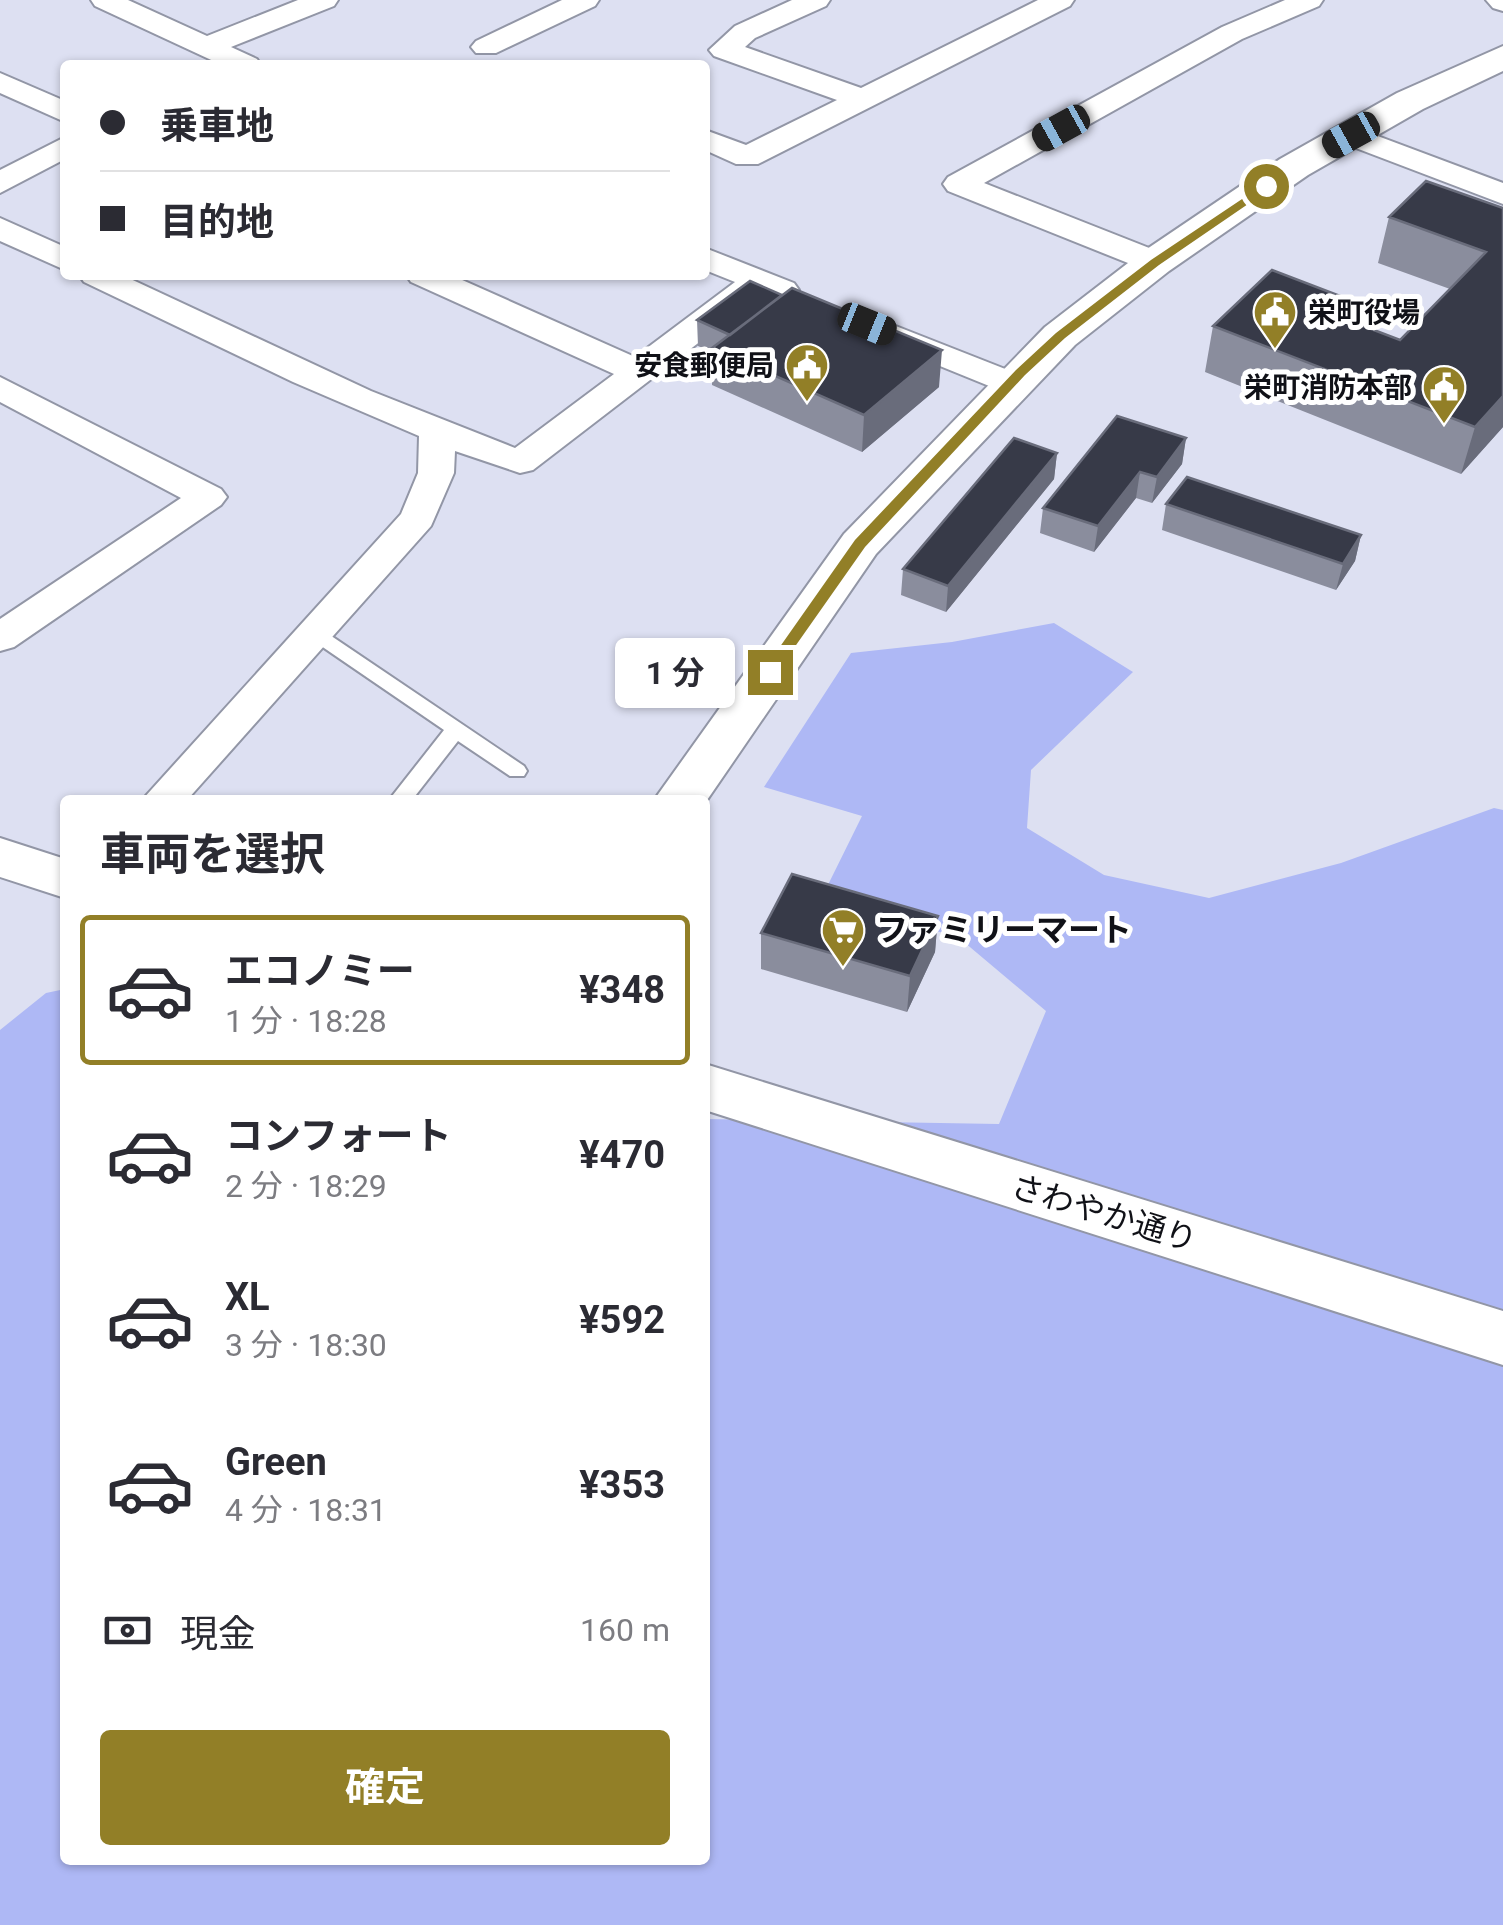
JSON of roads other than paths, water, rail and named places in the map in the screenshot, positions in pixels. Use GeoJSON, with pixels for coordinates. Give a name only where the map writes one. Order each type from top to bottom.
{"type":"FeatureCollection","features":[{"type":"Feature","properties":{"kind":"street"},"geometry":{"type":"LineString","coordinates":[[105,0],[235,60]]}},
{"type":"Feature","properties":{"kind":"street"},"geometry":{"type":"LineString","coordinates":[[205,47],[324,0]]}},
{"type":"Feature","properties":{"kind":"street"},"geometry":{"type":"LineString","coordinates":[[516,60],[486,47],[585,0]]}},
{"type":"Feature","properties":{"kind":"street"},"geometry":{"type":"LineString","coordinates":[[816,0],[745,32],[724,50],[862,100]]}},
{"type":"Feature","properties":{"kind":"street"},"geometry":{"type":"LineString","coordinates":[[710,141],[748,157],[1060,0]]}},
{"type":"Feature","properties":{"kind":"street"},"geometry":{"type":"LineString","coordinates":[[1155,262],[959,184],[1232,33],[1309,0]]}},
{"type":"Feature","properties":{"kind":"street"},"geometry":{"type":"LineString","coordinates":[[684,795],[860,544],[1060,336],[1155,262],[1294,167],[1503,57]]}},
{"type":"Feature","properties":{"kind":"street"},"geometry":{"type":"LineString","coordinates":[[0,82],[60,112]]}},
{"type":"Feature","properties":{"kind":"street"},"geometry":{"type":"LineString","coordinates":[[1351,135],[1503,194]]}},
{"type":"Feature","properties":{"kind":"street"},"geometry":{"type":"LineString","coordinates":[[0,183],[60,149]]}},
{"type":"Feature","properties":{"kind":"street"},"geometry":{"type":"LineString","coordinates":[[0,228],[60,258]]}},
{"type":"Feature","properties":{"kind":"street"},"geometry":{"type":"LineString","coordinates":[[710,260],[813,302]]}},
{"type":"Feature","properties":{"kind":"street"},"geometry":{"type":"LineString","coordinates":[[106,280],[233,342],[437,433],[520,462],[759,280]]}},
{"type":"Feature","properties":{"kind":"street"},"geometry":{"type":"LineString","coordinates":[[433,280],[637,371]]}},
{"type":"Feature","properties":{"kind":"street"},"geometry":{"type":"LineString","coordinates":[[849,317],[1016,378]]}},
{"type":"Feature","properties":{"kind":"street"},"geometry":{"type":"LineString","coordinates":[[0,388],[208,497],[8,622]]}},
{"type":"Feature","properties":{"kind":"street"},"geometry":{"type":"LineString","coordinates":[[168,795],[418,518],[436,474],[437,433]]}},
{"type":"Feature","properties":{"kind":"street"},"geometry":{"type":"LineString","coordinates":[[0,858],[60,877]]}},
{"type":"Feature","properties":{"kind":"street","name":"さわやか通り"},"geometry":{"type":"LineString","coordinates":[[710,1089],[1503,1338]]}},
{"type":"Feature","properties":{"kind":"lane"},"geometry":{"type":"LineString","coordinates":[[315,632],[518,771]]}},
{"type":"Feature","properties":{"kind":"lane"},"geometry":{"type":"LineString","coordinates":[[404,795],[456,729]]}},
{"type":"Feature","properties":{"kind":"place","name":"栄町役場"},"geometry":{"type":"Point","coordinates":[1275,350]}},
{"type":"Feature","properties":{"kind":"place","name":"安食郵便局"},"geometry":{"type":"Point","coordinates":[807,403]}},
{"type":"Feature","properties":{"kind":"place","name":"栄町消防本部"},"geometry":{"type":"Point","coordinates":[1444,425]}},
{"type":"Feature","properties":{"kind":"place","name":"ファミリーマート"},"geometry":{"type":"Point","coordinates":[843,968]}}]}
